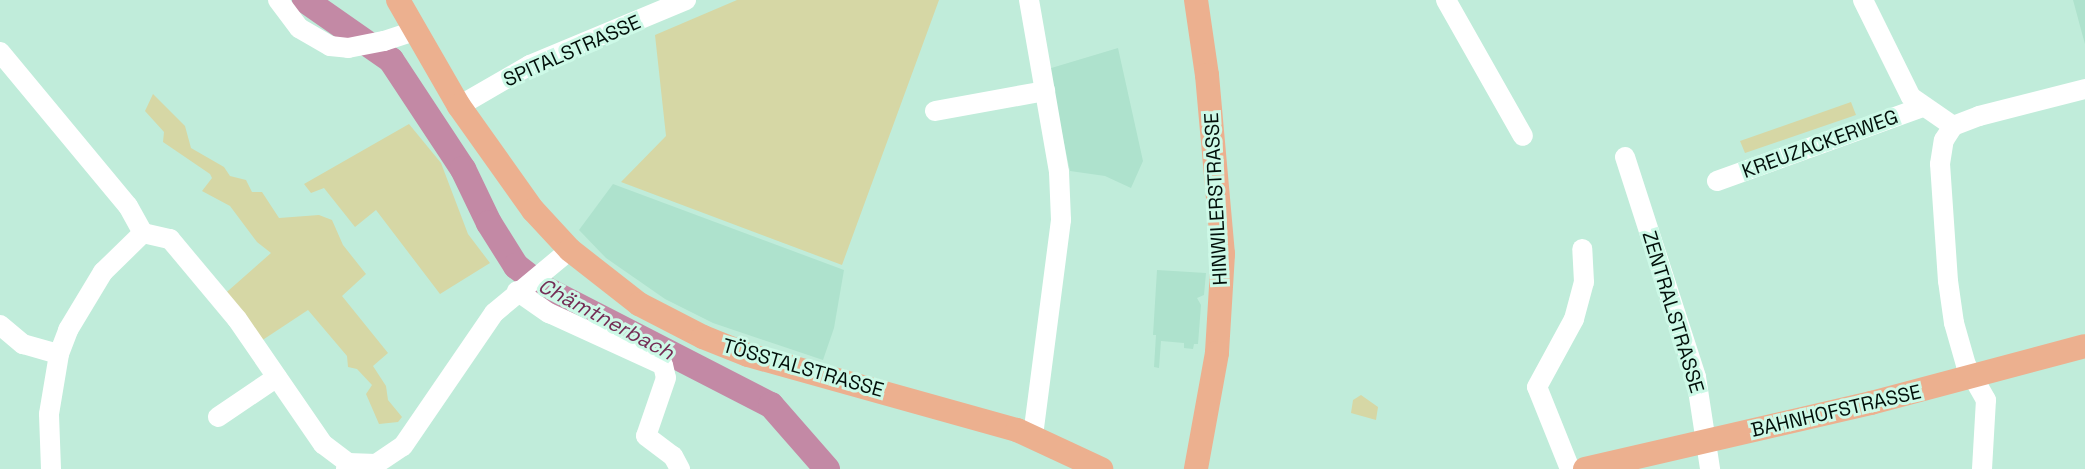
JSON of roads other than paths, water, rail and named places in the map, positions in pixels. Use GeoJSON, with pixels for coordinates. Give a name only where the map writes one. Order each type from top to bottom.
{"type":"FeatureCollection","features":[{"type":"Feature","properties":{"kind":"main road","name":"TÖSSTALSTRASSE"},"geometry":{"type":"LineString","coordinates":[[398,0],[459,106],[521,194],[570,250],[639,304],[703,337],[748,355],[943,407],[1033,436],[1101,469]]}},
{"type":"Feature","properties":{"kind":"main road","name":"HINWILERSTRASSE"},"geometry":{"type":"LineString","coordinates":[[1196,0],[1207,75],[1223,254],[1216,352],[1196,469]]}},
{"type":"Feature","properties":{"kind":"main road","name":"BAHNHOFSTRASSE"},"geometry":{"type":"LineString","coordinates":[[1585,469],[1974,377],[2085,346]]}},
{"type":"Feature","properties":{"kind":"street"},"geometry":{"type":"LineString","coordinates":[[278,0],[299,28],[318,42],[348,48],[384,41],[414,30]]}},
{"type":"Feature","properties":{"kind":"street","name":"SPITALSTRASSE"},"geometry":{"type":"LineString","coordinates":[[459,106],[530,65],[687,0]]}},
{"type":"Feature","properties":{"kind":"street"},"geometry":{"type":"LineString","coordinates":[[1029,0],[1059,172],[1061,220],[1033,436]]}},
{"type":"Feature","properties":{"kind":"street"},"geometry":{"type":"LineString","coordinates":[[1446,0],[1523,136]]}},
{"type":"Feature","properties":{"kind":"street"},"geometry":{"type":"LineString","coordinates":[[1863,0],[1903,83],[1923,107],[1953,126]]}},
{"type":"Feature","properties":{"kind":"street"},"geometry":{"type":"LineString","coordinates":[[0,52],[128,206],[143,233],[170,239],[237,319],[323,444],[347,466],[376,464],[403,446],[480,332],[519,289],[570,250]]}},
{"type":"Feature","properties":{"kind":"street"},"geometry":{"type":"LineString","coordinates":[[1982,469],[1986,400],[1966,365],[1954,323],[1948,281],[1940,164],[1944,140],[1953,126],[2085,89]]}},
{"type":"Feature","properties":{"kind":"street"},"geometry":{"type":"LineString","coordinates":[[935,111],[1045,92]]}},
{"type":"Feature","properties":{"kind":"street","name":"KREUZACKERWEG"},"geometry":{"type":"LineString","coordinates":[[1717,181],[1923,107]]}},
{"type":"Feature","properties":{"kind":"street","name":"ZENTRALSTRASSE"},"geometry":{"type":"LineString","coordinates":[[1625,157],[1696,377],[1710,469]]}},
{"type":"Feature","properties":{"kind":"street"},"geometry":{"type":"LineString","coordinates":[[51,469],[49,414],[59,354],[87,292],[143,233]]}},
{"type":"Feature","properties":{"kind":"street"},"geometry":{"type":"LineString","coordinates":[[1570,469],[1537,387],[1574,320],[1584,282],[1582,249]]}},
{"type":"Feature","properties":{"kind":"street"},"geometry":{"type":"LineString","coordinates":[[519,289],[549,313],[663,365],[666,378],[646,436],[673,456],[680,469]]}},
{"type":"Feature","properties":{"kind":"street"},"geometry":{"type":"LineString","coordinates":[[0,325],[23,344],[59,354]]}},
{"type":"Feature","properties":{"kind":"street"},"geometry":{"type":"LineString","coordinates":[[218,417],[277,377]]}},
{"type":"Feature","properties":{"kind":"waterway","name":"Chämtnerbach"},"geometry":{"type":"LineString","coordinates":[[305,0],[391,60],[463,169],[489,223],[516,266],[547,290],[771,405],[827,469]]}}]}
